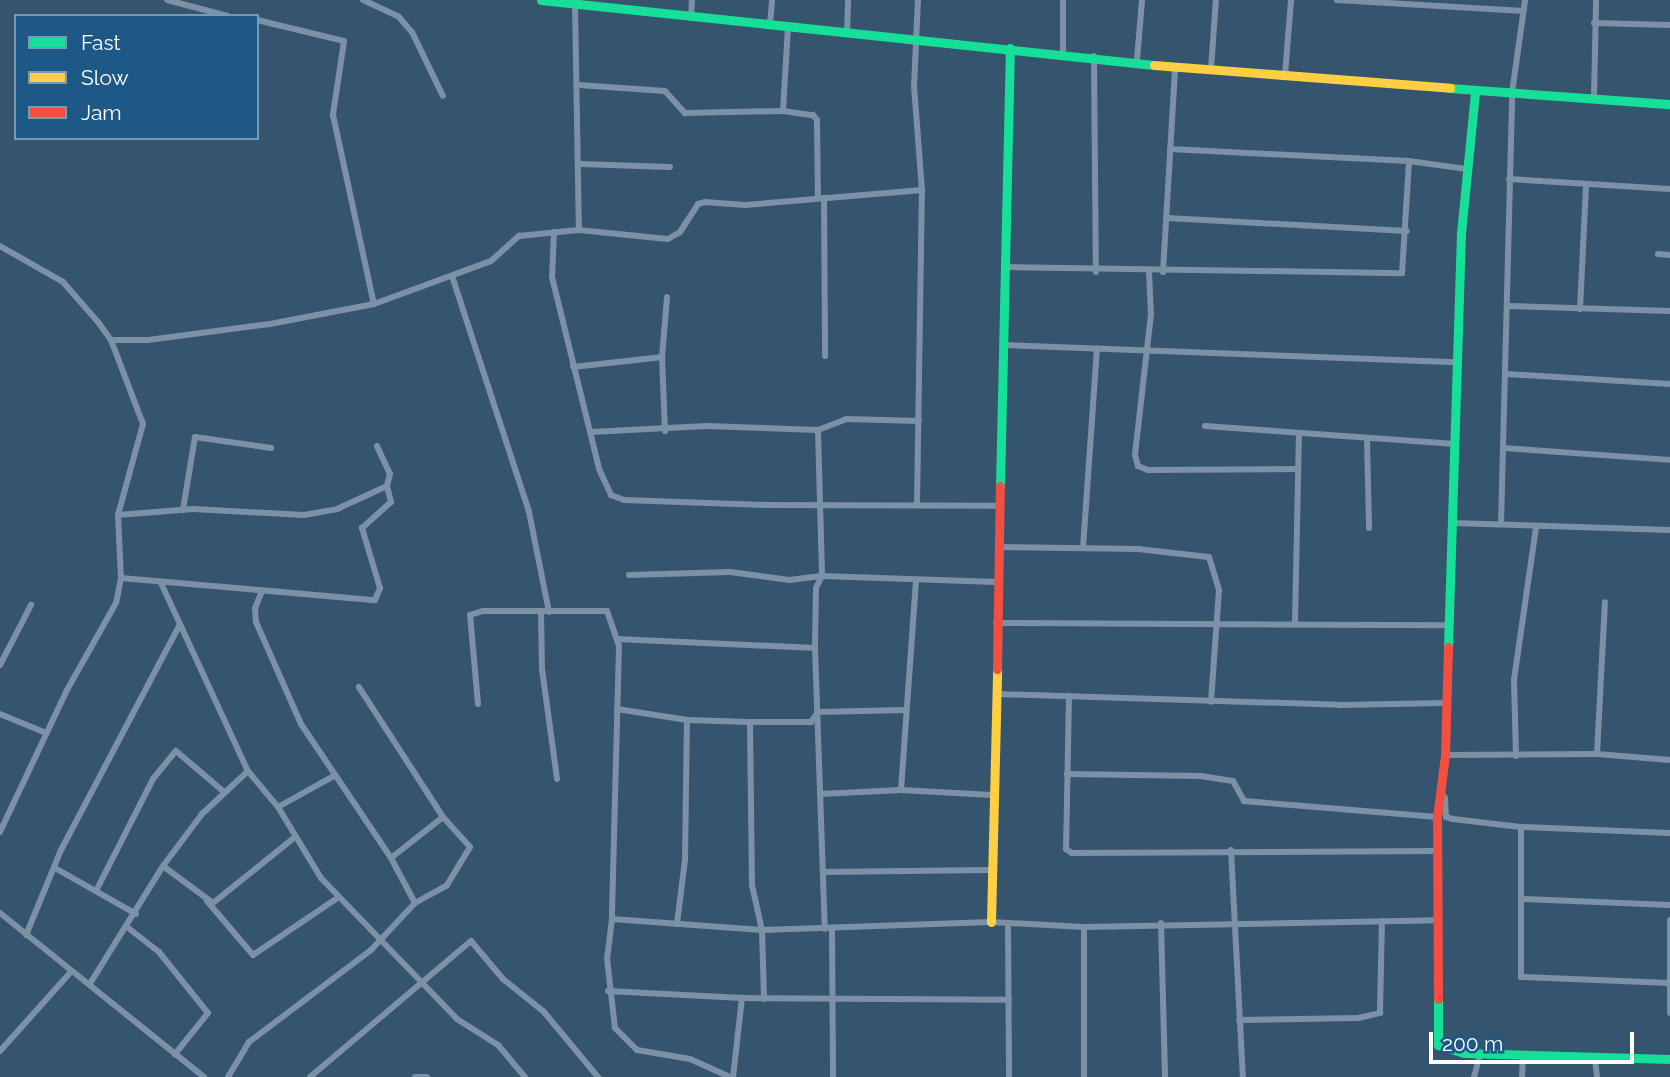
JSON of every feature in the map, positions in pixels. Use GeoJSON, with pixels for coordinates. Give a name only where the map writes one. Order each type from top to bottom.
{"type":"FeatureCollection","features":[{"type":"Feature","properties":{"kind":"street"},"geometry":{"type":"LineString","coordinates":[[167,0],[220,14]]}},
{"type":"Feature","properties":{"kind":"street"},"geometry":{"type":"LineString","coordinates":[[363,0],[398,16],[412,32],[443,96]]}},
{"type":"Feature","properties":{"kind":"street"},"geometry":{"type":"LineString","coordinates":[[541,0],[575,5],[615,4],[691,18],[1063,52],[1175,67],[1475,92],[1670,104]]}},
{"type":"Feature","properties":{"kind":"street"},"geometry":{"type":"LineString","coordinates":[[691,18],[692,0]]}},
{"type":"Feature","properties":{"kind":"street"},"geometry":{"type":"LineString","coordinates":[[770,24],[772,0]]}},
{"type":"Feature","properties":{"kind":"street"},"geometry":{"type":"LineString","coordinates":[[847,33],[848,0]]}},
{"type":"Feature","properties":{"kind":"street"},"geometry":{"type":"LineString","coordinates":[[917,504],[922,190],[914,87],[918,0]]}},
{"type":"Feature","properties":{"kind":"street"},"geometry":{"type":"LineString","coordinates":[[1063,0],[1063,52]]}},
{"type":"Feature","properties":{"kind":"street"},"geometry":{"type":"LineString","coordinates":[[1137,60],[1142,0]]}},
{"type":"Feature","properties":{"kind":"street"},"geometry":{"type":"LineString","coordinates":[[1211,69],[1216,0]]}},
{"type":"Feature","properties":{"kind":"street"},"geometry":{"type":"LineString","coordinates":[[1285,75],[1291,0]]}},
{"type":"Feature","properties":{"kind":"street"},"geometry":{"type":"LineString","coordinates":[[1337,0],[1524,11]]}},
{"type":"Feature","properties":{"kind":"street"},"geometry":{"type":"LineString","coordinates":[[1502,524],[1509,306],[1509,179],[1513,93],[1525,0]]}},
{"type":"Feature","properties":{"kind":"street"},"geometry":{"type":"LineString","coordinates":[[1594,99],[1596,0]]}},
{"type":"Feature","properties":{"kind":"street"},"geometry":{"type":"LineString","coordinates":[[575,5],[579,85],[579,230]]}},
{"type":"Feature","properties":{"kind":"street"},"geometry":{"type":"LineString","coordinates":[[259,20],[344,41],[333,115],[374,303]]}},
{"type":"Feature","properties":{"kind":"street"},"geometry":{"type":"LineString","coordinates":[[1594,23],[1670,25]]}},
{"type":"Feature","properties":{"kind":"street"},"geometry":{"type":"LineString","coordinates":[[783,111],[788,27]]}},
{"type":"Feature","properties":{"kind":"street"},"geometry":{"type":"LineString","coordinates":[[991,922],[989,870],[997,694],[996,582],[1009,267],[1010,48]]}},
{"type":"Feature","properties":{"kind":"street"},"geometry":{"type":"LineString","coordinates":[[1094,56],[1096,272]]}},
{"type":"Feature","properties":{"kind":"street"},"geometry":{"type":"LineString","coordinates":[[1163,272],[1175,67]]}},
{"type":"Feature","properties":{"kind":"street"},"geometry":{"type":"LineString","coordinates":[[579,85],[665,91],[685,113],[783,111],[817,120],[825,356]]}},
{"type":"Feature","properties":{"kind":"street"},"geometry":{"type":"LineString","coordinates":[[1475,92],[1467,169],[1457,362],[1445,755],[1437,817],[1440,920],[1438,1045],[1480,1054],[1670,1059]]}},
{"type":"Feature","properties":{"kind":"street"},"geometry":{"type":"LineString","coordinates":[[1170,149],[1409,161],[1467,169]]}},
{"type":"Feature","properties":{"kind":"street"},"geometry":{"type":"LineString","coordinates":[[1009,267],[1096,272],[1398,274],[1405,268],[1409,161]]}},
{"type":"Feature","properties":{"kind":"street"},"geometry":{"type":"LineString","coordinates":[[579,164],[670,167]]}},
{"type":"Feature","properties":{"kind":"street"},"geometry":{"type":"LineString","coordinates":[[1509,179],[1670,189]]}},
{"type":"Feature","properties":{"kind":"street"},"geometry":{"type":"LineString","coordinates":[[1580,309],[1586,185]]}},
{"type":"Feature","properties":{"kind":"street"},"geometry":{"type":"LineString","coordinates":[[111,340],[148,340],[270,324],[374,303],[491,261],[519,236],[579,230],[668,239],[680,232],[692,210],[705,202],[746,205],[922,190]]}},
{"type":"Feature","properties":{"kind":"street"},"geometry":{"type":"LineString","coordinates":[[1167,218],[1407,231]]}},
{"type":"Feature","properties":{"kind":"street"},"geometry":{"type":"LineString","coordinates":[[554,232],[552,277],[573,367],[607,489],[624,500],[999,506]]}},
{"type":"Feature","properties":{"kind":"street"},"geometry":{"type":"LineString","coordinates":[[0,246],[63,282],[111,340],[143,424],[118,515],[121,578],[116,603],[46,733],[0,832]]}},
{"type":"Feature","properties":{"kind":"street"},"geometry":{"type":"LineString","coordinates":[[1658,254],[1670,255]]}},
{"type":"Feature","properties":{"kind":"street"},"geometry":{"type":"LineString","coordinates":[[1149,272],[1151,314],[1145,350],[1138,466],[1297,469]]}},
{"type":"Feature","properties":{"kind":"street"},"geometry":{"type":"LineString","coordinates":[[452,276],[529,512],[545,613],[542,669],[557,779]]}},
{"type":"Feature","properties":{"kind":"street"},"geometry":{"type":"LineString","coordinates":[[665,431],[662,358],[667,297]]}},
{"type":"Feature","properties":{"kind":"street"},"geometry":{"type":"LineString","coordinates":[[1509,306],[1670,311]]}},
{"type":"Feature","properties":{"kind":"street"},"geometry":{"type":"LineString","coordinates":[[1006,345],[1457,362]]}},
{"type":"Feature","properties":{"kind":"street"},"geometry":{"type":"LineString","coordinates":[[1083,548],[1097,348]]}},
{"type":"Feature","properties":{"kind":"street"},"geometry":{"type":"LineString","coordinates":[[573,367],[662,358]]}},
{"type":"Feature","properties":{"kind":"street"},"geometry":{"type":"LineString","coordinates":[[1506,374],[1670,384]]}},
{"type":"Feature","properties":{"kind":"street"},"geometry":{"type":"LineString","coordinates":[[591,432],[665,431],[706,426],[818,430],[846,419],[919,421]]}},
{"type":"Feature","properties":{"kind":"street"},"geometry":{"type":"LineString","coordinates":[[1205,426],[1455,444]]}},
{"type":"Feature","properties":{"kind":"street"},"geometry":{"type":"LineString","coordinates":[[818,430],[822,576],[816,588],[815,649],[823,872],[829,929],[833,1077]]}},
{"type":"Feature","properties":{"kind":"street"},"geometry":{"type":"LineString","coordinates":[[1295,622],[1299,433]]}},
{"type":"Feature","properties":{"kind":"street"},"geometry":{"type":"LineString","coordinates":[[183,510],[195,437],[271,448]]}},
{"type":"Feature","properties":{"kind":"street"},"geometry":{"type":"LineString","coordinates":[[1367,438],[1369,528]]}},
{"type":"Feature","properties":{"kind":"street"},"geometry":{"type":"LineString","coordinates":[[121,578],[375,600],[380,588],[362,528],[391,502],[387,486],[390,474],[377,446]]}},
{"type":"Feature","properties":{"kind":"street"},"geometry":{"type":"LineString","coordinates":[[1504,448],[1670,460]]}},
{"type":"Feature","properties":{"kind":"street"},"geometry":{"type":"LineString","coordinates":[[118,515],[183,510],[304,515],[337,509],[387,486]]}},
{"type":"Feature","properties":{"kind":"street"},"geometry":{"type":"LineString","coordinates":[[1451,523],[1536,528],[1670,530]]}},
{"type":"Feature","properties":{"kind":"street"},"geometry":{"type":"LineString","coordinates":[[1516,756],[1514,680],[1536,528]]}},
{"type":"Feature","properties":{"kind":"street"},"geometry":{"type":"LineString","coordinates":[[998,547],[1202,553],[1216,572],[1217,626],[1211,702]]}},
{"type":"Feature","properties":{"kind":"street"},"geometry":{"type":"LineString","coordinates":[[629,575],[730,572],[789,580],[822,576],[996,582]]}},
{"type":"Feature","properties":{"kind":"street"},"geometry":{"type":"LineString","coordinates":[[901,790],[916,580]]}},
{"type":"Feature","properties":{"kind":"street"},"geometry":{"type":"LineString","coordinates":[[160,583],[248,771],[278,807],[336,898],[380,939],[457,1019],[498,1045],[525,1077]]}},
{"type":"Feature","properties":{"kind":"street"},"geometry":{"type":"LineString","coordinates":[[262,591],[254,608],[262,638],[301,724],[391,858],[415,903]]}},
{"type":"Feature","properties":{"kind":"street"},"geometry":{"type":"LineString","coordinates":[[1597,754],[1605,602]]}},
{"type":"Feature","properties":{"kind":"street"},"geometry":{"type":"LineString","coordinates":[[0,664],[31,605]]}},
{"type":"Feature","properties":{"kind":"street"},"geometry":{"type":"LineString","coordinates":[[478,704],[470,615],[483,611],[545,613],[602,608],[617,639],[612,919],[608,991],[615,1028],[637,1050],[690,1059],[732,1077],[742,998]]}},
{"type":"Feature","properties":{"kind":"street"},"geometry":{"type":"LineString","coordinates":[[996,623],[1217,626],[1295,622],[1449,625]]}},
{"type":"Feature","properties":{"kind":"street"},"geometry":{"type":"LineString","coordinates":[[26,935],[55,868],[180,624]]}},
{"type":"Feature","properties":{"kind":"street"},"geometry":{"type":"LineString","coordinates":[[617,639],[815,649]]}},
{"type":"Feature","properties":{"kind":"street"},"geometry":{"type":"LineString","coordinates":[[228,1077],[249,1042],[380,939],[415,903],[447,885],[470,847],[443,817],[359,687]]}},
{"type":"Feature","properties":{"kind":"street"},"geometry":{"type":"LineString","coordinates":[[997,694],[1211,702],[1445,703]]}},
{"type":"Feature","properties":{"kind":"street"},"geometry":{"type":"LineString","coordinates":[[1069,696],[1066,849],[1072,853],[1231,850],[1437,851]]}},
{"type":"Feature","properties":{"kind":"street"},"geometry":{"type":"LineString","coordinates":[[617,709],[687,720],[750,722],[811,722],[818,712]]}},
{"type":"Feature","properties":{"kind":"street"},"geometry":{"type":"LineString","coordinates":[[818,712],[905,710]]}},
{"type":"Feature","properties":{"kind":"street"},"geometry":{"type":"LineString","coordinates":[[0,714],[46,733]]}},
{"type":"Feature","properties":{"kind":"street"},"geometry":{"type":"LineString","coordinates":[[677,924],[685,860],[687,720]]}},
{"type":"Feature","properties":{"kind":"street"},"geometry":{"type":"LineString","coordinates":[[750,722],[752,886],[762,930],[764,999]]}},
{"type":"Feature","properties":{"kind":"street"},"geometry":{"type":"LineString","coordinates":[[96,891],[153,779],[176,751],[223,791]]}},
{"type":"Feature","properties":{"kind":"street"},"geometry":{"type":"LineString","coordinates":[[1445,755],[1597,754],[1670,760]]}},
{"type":"Feature","properties":{"kind":"street"},"geometry":{"type":"LineString","coordinates":[[90,982],[136,914],[163,866],[223,791],[248,771]]}},
{"type":"Feature","properties":{"kind":"street"},"geometry":{"type":"LineString","coordinates":[[1067,774],[1201,776],[1233,781],[1244,801],[1437,817]]}},
{"type":"Feature","properties":{"kind":"street"},"geometry":{"type":"LineString","coordinates":[[278,807],[334,776]]}},
{"type":"Feature","properties":{"kind":"street"},"geometry":{"type":"LineString","coordinates":[[820,794],[901,790],[992,795]]}},
{"type":"Feature","properties":{"kind":"street"},"geometry":{"type":"LineString","coordinates":[[1440,790],[1445,798],[1446,817],[1521,827],[1670,833]]}},
{"type":"Feature","properties":{"kind":"street"},"geometry":{"type":"LineString","coordinates":[[391,858],[443,817]]}},
{"type":"Feature","properties":{"kind":"street"},"geometry":{"type":"LineString","coordinates":[[1521,827],[1521,976],[1669,983]]}},
{"type":"Feature","properties":{"kind":"street"},"geometry":{"type":"LineString","coordinates":[[207,901],[213,903],[295,837]]}},
{"type":"Feature","properties":{"kind":"street"},"geometry":{"type":"LineString","coordinates":[[1231,850],[1243,1077]]}},
{"type":"Feature","properties":{"kind":"street"},"geometry":{"type":"LineString","coordinates":[[163,866],[207,901],[253,955],[336,898]]}},
{"type":"Feature","properties":{"kind":"street"},"geometry":{"type":"LineString","coordinates":[[55,868],[136,914]]}},
{"type":"Feature","properties":{"kind":"street"},"geometry":{"type":"LineString","coordinates":[[823,872],[989,870]]}},
{"type":"Feature","properties":{"kind":"street"},"geometry":{"type":"LineString","coordinates":[[1522,899],[1670,905]]}},
{"type":"Feature","properties":{"kind":"street"},"geometry":{"type":"LineString","coordinates":[[0,913],[71,972],[90,982],[204,1077]]}},
{"type":"Feature","properties":{"kind":"street"},"geometry":{"type":"LineString","coordinates":[[612,919],[762,930],[991,922],[1008,925],[1084,926],[1236,920],[1315,925],[1440,920]]}},
{"type":"Feature","properties":{"kind":"street"},"geometry":{"type":"LineString","coordinates":[[1670,920],[1670,1013]]}},
{"type":"Feature","properties":{"kind":"street"},"geometry":{"type":"LineString","coordinates":[[1239,1020],[1358,1018],[1380,1013],[1382,921]]}},
{"type":"Feature","properties":{"kind":"street"},"geometry":{"type":"LineString","coordinates":[[1161,923],[1165,1077]]}},
{"type":"Feature","properties":{"kind":"street"},"geometry":{"type":"LineString","coordinates":[[1008,925],[1009,1077]]}},
{"type":"Feature","properties":{"kind":"street"},"geometry":{"type":"LineString","coordinates":[[1084,926],[1084,1077]]}},
{"type":"Feature","properties":{"kind":"street"},"geometry":{"type":"LineString","coordinates":[[127,927],[159,952],[208,1013],[175,1054]]}},
{"type":"Feature","properties":{"kind":"street"},"geometry":{"type":"LineString","coordinates":[[310,1077],[420,981],[471,941],[503,979],[544,1012],[598,1077]]}},
{"type":"Feature","properties":{"kind":"street"},"geometry":{"type":"LineString","coordinates":[[0,1051],[71,972]]}},
{"type":"Feature","properties":{"kind":"street"},"geometry":{"type":"LineString","coordinates":[[608,991],[764,999],[1009,1000]]}},
{"type":"Feature","properties":{"kind":"street"},"geometry":{"type":"LineString","coordinates":[[1474,1077],[1480,1054]]}},
{"type":"Feature","properties":{"kind":"street"},"geometry":{"type":"LineString","coordinates":[[1522,1077],[1523,1055]]}},
{"type":"Feature","properties":{"kind":"street"},"geometry":{"type":"LineString","coordinates":[[1595,1058],[1597,1077]]}},
{"type":"Feature","properties":{"kind":"street"},"geometry":{"type":"LineString","coordinates":[[415,1077],[427,1077]]}},
{"type":"Feature","properties":{"kind":"traffic: fast"},"geometry":{"type":"LineString","coordinates":[[541,0],[1154,65]]}},
{"type":"Feature","properties":{"kind":"traffic: fast"},"geometry":{"type":"LineString","coordinates":[[1000,486],[1010,48]]}},
{"type":"Feature","properties":{"kind":"traffic: fast"},"geometry":{"type":"LineString","coordinates":[[1450,88],[1670,104]]}},
{"type":"Feature","properties":{"kind":"traffic: fast"},"geometry":{"type":"LineString","coordinates":[[1448,647],[1461,233],[1475,92]]}},
{"type":"Feature","properties":{"kind":"traffic: fast"},"geometry":{"type":"LineString","coordinates":[[1438,999],[1438,1045],[1464,1053],[1670,1059]]}},
{"type":"Feature","properties":{"kind":"traffic: slow"},"geometry":{"type":"LineString","coordinates":[[1154,65],[1450,88]]}},
{"type":"Feature","properties":{"kind":"traffic: slow"},"geometry":{"type":"LineString","coordinates":[[991,922],[997,669]]}},
{"type":"Feature","properties":{"kind":"traffic: jam"},"geometry":{"type":"LineString","coordinates":[[997,669],[1000,486]]}},
{"type":"Feature","properties":{"kind":"traffic: jam"},"geometry":{"type":"LineString","coordinates":[[1438,999],[1437,817],[1445,755],[1448,647]]}}]}
